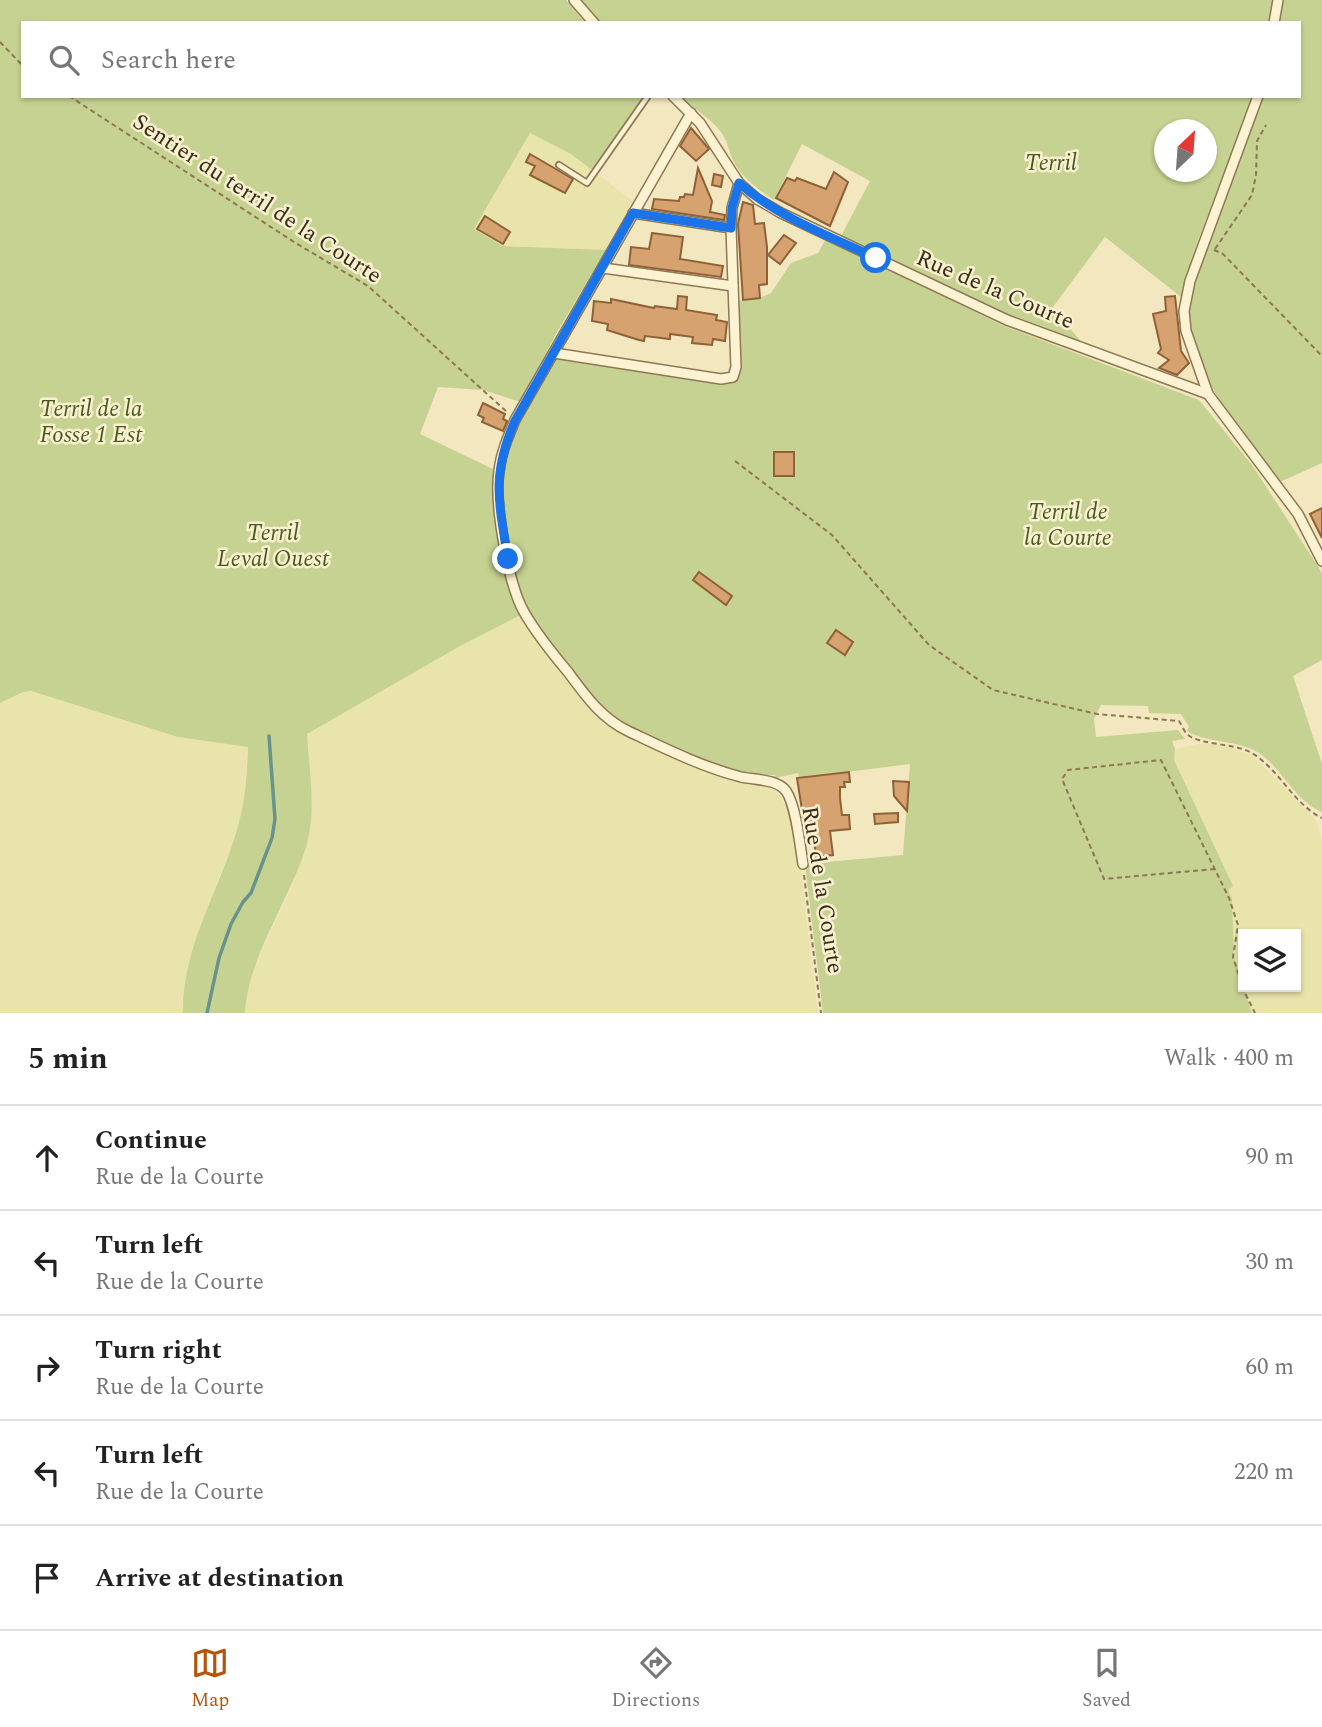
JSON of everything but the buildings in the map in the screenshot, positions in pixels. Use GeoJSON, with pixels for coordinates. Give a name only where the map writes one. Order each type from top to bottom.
{"type":"FeatureCollection","features":[{"type":"Feature","properties":{"kind":"street"},"geometry":{"type":"LineString","coordinates":[[574,0],[592,21]]}},
{"type":"Feature","properties":{"kind":"street"},"geometry":{"type":"LineString","coordinates":[[1274,21],[1278,0]]}},
{"type":"Feature","properties":{"kind":"street","name":"Rue de la Courte"},"geometry":{"type":"LineString","coordinates":[[675,98],[691,113],[739,183],[757,199],[781,213],[1007,320],[1208,394]]}},
{"type":"Feature","properties":{"kind":"street"},"geometry":{"type":"LineString","coordinates":[[1257,98],[1190,281],[1184,311],[1186,331],[1208,394],[1298,514],[1322,561]]}},
{"type":"Feature","properties":{"kind":"street","name":"Rue de la Courte"},"geometry":{"type":"LineString","coordinates":[[691,113],[515,421],[503,451],[498,472],[498,491],[514,590],[523,610],[595,708],[625,730],[691,759],[721,771],[778,785],[787,791],[796,822],[803,864]]}},
{"type":"Feature","properties":{"kind":"street"},"geometry":{"type":"LineString","coordinates":[[554,353],[728,379],[735,373],[731,228],[732,208],[739,183]]}},
{"type":"Feature","properties":{"kind":"street"},"geometry":{"type":"LineString","coordinates":[[633,213],[731,228]]}},
{"type":"Feature","properties":{"kind":"street"},"geometry":{"type":"LineString","coordinates":[[603,268],[733,286]]}},
{"type":"Feature","properties":{"kind":"lane"},"geometry":{"type":"LineString","coordinates":[[559,165],[587,183],[647,98]]}},
{"type":"Feature","properties":{"kind":"path"},"geometry":{"type":"LineString","coordinates":[[0,42],[21,64]]}},
{"type":"Feature","properties":{"kind":"path","name":"Sentier du terril de la Courte"},"geometry":{"type":"LineString","coordinates":[[72,98],[294,242],[368,286],[515,421]]}},
{"type":"Feature","properties":{"kind":"path"},"geometry":{"type":"LineString","coordinates":[[1215,250],[1252,195],[1256,175],[1257,141],[1266,125]]}},
{"type":"Feature","properties":{"kind":"path"},"geometry":{"type":"LineString","coordinates":[[1202,244],[1223,254],[1322,356]]}},
{"type":"Feature","properties":{"kind":"path"},"geometry":{"type":"LineString","coordinates":[[736,461],[832,535],[929,645],[993,690],[1097,714],[1179,721],[1187,734],[1198,740],[1236,746],[1260,758],[1303,805],[1322,818]]}},
{"type":"Feature","properties":{"kind":"path"},"geometry":{"type":"LineString","coordinates":[[1215,869],[1104,879],[1062,779],[1068,770],[1161,760],[1215,869],[1238,925],[1233,957],[1244,991],[1255,1013]]}},
{"type":"Feature","properties":{"kind":"path","name":"Rue de la Courte"},"geometry":{"type":"LineString","coordinates":[[803,864],[821,1013]]}},
{"type":"Feature","properties":{"kind":"shaded area"},"geometry":{"type":"Polygon","coordinates":[[[530,133],[571,154],[634,202],[606,250],[503,246],[474,230],[530,133]]]}},
{"type":"Feature","properties":{"kind":"shaded area"},"geometry":{"type":"Polygon","coordinates":[[[523,614],[537,636],[759,783],[778,792],[790,815],[799,856],[818,1013],[245,1013],[247,991],[254,967],[295,880],[307,734],[460,646],[523,614]]]}},
{"type":"Feature","properties":{"kind":"shaded area"},"geometry":{"type":"Polygon","coordinates":[[[31,691],[178,737],[248,747],[244,806],[236,835],[187,967],[183,1013],[0,1013],[0,703],[31,691]]]}},
{"type":"Feature","properties":{"kind":"shaded area"},"geometry":{"type":"Polygon","coordinates":[[[1197,744],[1224,745],[1254,757],[1315,819],[1322,838],[1322,1013],[1252,1013],[1249,1008],[1244,992],[1301,992],[1301,929],[1238,929],[1238,971],[1234,958],[1232,900],[1174,760],[1175,749],[1197,744]]]}},
{"type":"Feature","properties":{"kind":"green space"},"geometry":{"type":"Polygon","coordinates":[[[0,0],[566,0],[583,21],[21,21],[21,98],[642,98],[592,170],[571,154],[530,133],[474,229],[503,246],[606,250],[557,332],[521,402],[483,390],[438,387],[420,434],[495,470],[494,500],[523,614],[460,646],[307,734],[311,819],[306,847],[253,972],[245,1013],[183,1013],[188,966],[239,822],[245,790],[248,747],[178,737],[31,691],[0,703],[0,0]]]}},
{"type":"Feature","properties":{"kind":"green space"},"geometry":{"type":"Polygon","coordinates":[[[578,0],[1273,0],[1270,21],[598,21],[578,0]]]}},
{"type":"Feature","properties":{"kind":"green space"},"geometry":{"type":"Polygon","coordinates":[[[1282,0],[1322,0],[1322,463],[1280,482],[1236,425],[1210,384],[1193,340],[1189,313],[1193,284],[1261,98],[1301,98],[1301,21],[1278,21],[1282,0]]]}},
{"type":"Feature","properties":{"kind":"green space","name":"Terril"},"geometry":{"type":"Polygon","coordinates":[[[682,98],[1252,98],[1197,243],[1181,297],[1105,237],[1053,307],[1082,343],[1003,312],[841,236],[870,181],[802,144],[774,200],[741,173],[721,132],[682,98]]]}},
{"type":"Feature","properties":{"kind":"green space","name":"Terril de la Courte"},"geometry":{"type":"Polygon","coordinates":[[[826,239],[1004,326],[1199,400],[1252,465],[1319,568],[1322,574],[1322,660],[1293,676],[1322,764],[1322,812],[1296,793],[1275,767],[1259,753],[1241,745],[1204,738],[1187,731],[1189,727],[1181,714],[1149,713],[1148,706],[1101,705],[1094,719],[1096,737],[1178,730],[1185,739],[1172,741],[1175,749],[1174,760],[1233,886],[1228,890],[1232,899],[1238,992],[1245,992],[1252,1013],[823,1013],[805,864],[903,855],[910,764],[799,778],[798,773],[775,778],[775,775],[746,773],[705,761],[633,730],[604,712],[547,642],[530,615],[520,592],[506,539],[502,502],[503,471],[517,426],[556,357],[643,372],[731,382],[736,380],[737,301],[760,298],[771,293],[791,263],[818,253],[826,239]]]}},
{"type":"Feature","properties":{"kind":"waterway"},"geometry":{"type":"LineString","coordinates":[[207,1013],[219,958],[231,924],[251,893],[272,838],[275,819],[269,736]]}},
{"type":"Feature","properties":{"kind":"route"},"geometry":{"type":"LineString","coordinates":[[508,559],[498,491],[498,472],[503,451],[515,421],[633,213],[731,228],[732,208],[739,183],[757,199],[781,213],[876,258]]}},
{"type":"Feature","properties":{"kind":"park label","name":"Terril de la Fosse 1 Est"},"geometry":{"type":"Point","coordinates":[91,422]}},
{"type":"Feature","properties":{"kind":"park label","name":"Terril Leval Ouest"},"geometry":{"type":"Point","coordinates":[273,546]}}]}
